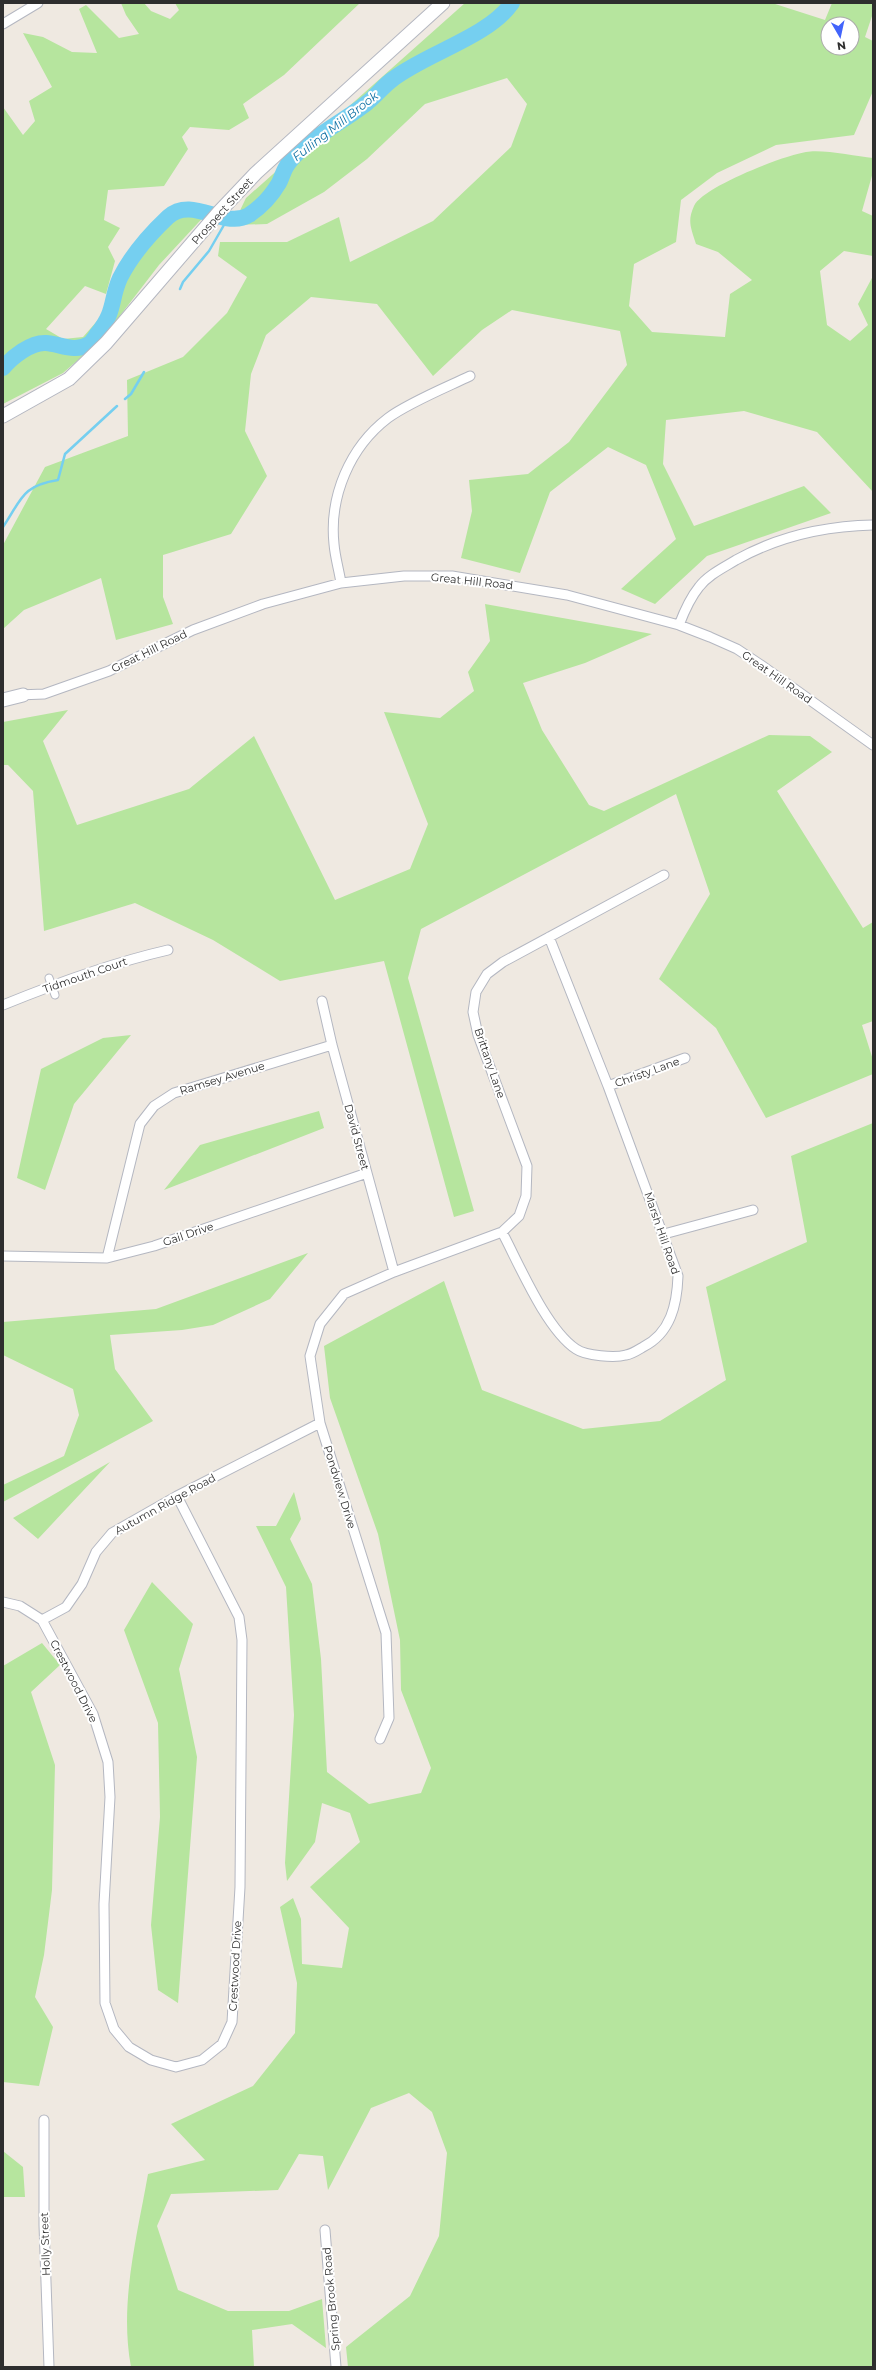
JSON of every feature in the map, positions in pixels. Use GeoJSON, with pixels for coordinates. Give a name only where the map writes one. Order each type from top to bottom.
{"type":"FeatureCollection","features":[{"type":"Feature","properties":{"kind":"main road","name":"Prospect Street"},"geometry":{"type":"LineString","coordinates":[[3,416],[69,379],[106,343],[215,216],[279,150],[443,3]]}},
{"type":"Feature","properties":{"kind":"main road"},"geometry":{"type":"LineString","coordinates":[[3,695],[23,695]]}},
{"type":"Feature","properties":{"kind":"main road"},"geometry":{"type":"LineString","coordinates":[[3,700],[23,695]]}},
{"type":"Feature","properties":{"kind":"street"},"geometry":{"type":"LineString","coordinates":[[3,24],[27,6],[38,3]]}},
{"type":"Feature","properties":{"kind":"street"},"geometry":{"type":"LineString","coordinates":[[341,583],[334,544],[335,502],[347,467],[366,439],[389,417],[470,376]]}},
{"type":"Feature","properties":{"kind":"street"},"geometry":{"type":"LineString","coordinates":[[679,625],[700,586],[723,567],[750,552],[772,542],[820,528],[873,525]]}},
{"type":"Feature","properties":{"kind":"street","name":"Great Hill Road"},"geometry":{"type":"LineString","coordinates":[[23,695],[44,694],[109,671],[193,630],[263,604],[341,583],[404,576],[452,576],[567,595],[679,625],[737,649],[873,746]]}},
{"type":"Feature","properties":{"kind":"street","name":"Brittany Lane"},"geometry":{"type":"LineString","coordinates":[[394,1272],[502,1232],[519,1216],[526,1196],[527,1166],[478,1035],[473,1012],[476,992],[487,974],[549,937],[664,875]]}},
{"type":"Feature","properties":{"kind":"street","name":"Marsh Hill Road"},"geometry":{"type":"LineString","coordinates":[[502,1232],[544,1311],[560,1334],[576,1350],[600,1356],[627,1356],[649,1344],[667,1327],[677,1302],[678,1276],[664,1234],[608,1086],[549,937]]}},
{"type":"Feature","properties":{"kind":"street","name":"Tidmouth Court"},"geometry":{"type":"LineString","coordinates":[[3,1005],[52,986],[141,956],[168,950]]}},
{"type":"Feature","properties":{"kind":"street","name":"David Street"},"geometry":{"type":"LineString","coordinates":[[322,1001],[332,1045],[394,1272]]}},
{"type":"Feature","properties":{"kind":"street","name":"Ramsey Avenue"},"geometry":{"type":"LineString","coordinates":[[107,1258],[140,1124],[154,1106],[174,1093],[332,1045]]}},
{"type":"Feature","properties":{"kind":"street","name":"Christy Lane"},"geometry":{"type":"LineString","coordinates":[[608,1086],[685,1058]]}},
{"type":"Feature","properties":{"kind":"street","name":"Gail Drive"},"geometry":{"type":"LineString","coordinates":[[3,1256],[107,1258],[154,1246],[367,1173]]}},
{"type":"Feature","properties":{"kind":"street"},"geometry":{"type":"LineString","coordinates":[[664,1234],[753,1210]]}},
{"type":"Feature","properties":{"kind":"street","name":"Pondview Drive"},"geometry":{"type":"LineString","coordinates":[[380,1739],[389,1718],[386,1633],[320,1423],[310,1356],[320,1324],[344,1294],[394,1272]]}},
{"type":"Feature","properties":{"kind":"street","name":"Autumn Ridge Road"},"geometry":{"type":"LineString","coordinates":[[42,1620],[66,1607],[82,1584],[96,1552],[112,1533],[177,1496],[320,1423]]}},
{"type":"Feature","properties":{"kind":"street","name":"Crestwood Drive"},"geometry":{"type":"LineString","coordinates":[[3,1602],[20,1606],[42,1620],[94,1714],[108,1762],[110,1797],[104,1904],[105,2003],[114,2029],[129,2047],[151,2060],[176,2067],[202,2060],[222,2044],[232,2022],[235,1999],[240,1887],[242,1640],[239,1617],[177,1496]]}},
{"type":"Feature","properties":{"kind":"street","name":"Holly Street"},"geometry":{"type":"LineString","coordinates":[[44,2120],[44,2225],[49,2367]]}},
{"type":"Feature","properties":{"kind":"street","name":"Spring Brook Road"},"geometry":{"type":"LineString","coordinates":[[325,2230],[336,2367]]}},
{"type":"Feature","properties":{"kind":"green space"},"geometry":{"type":"Polygon","coordinates":[[[121,3],[144,3],[151,11],[170,19],[179,10],[175,3],[360,3],[284,75],[243,104],[249,118],[229,130],[190,127],[182,137],[188,149],[164,186],[108,190],[104,220],[120,228],[108,247],[115,261],[106,294],[85,286],[46,329],[63,339],[83,337],[105,312],[137,243],[177,207],[211,209],[159,265],[102,339],[63,373],[3,404],[3,107],[23,135],[35,121],[29,101],[52,87],[23,33],[43,37],[72,52],[97,53],[79,9],[86,5],[119,38],[139,34],[126,15],[121,3]]]}},
{"type":"Feature","properties":{"kind":"green space"},"geometry":{"type":"Polygon","coordinates":[[[465,3],[772,3],[820,18],[820,56],[860,56],[860,16],[827,16],[832,3],[873,3],[873,13],[865,37],[873,41],[873,91],[854,135],[776,145],[717,173],[681,200],[676,242],[634,264],[629,306],[652,332],[725,337],[730,294],[752,280],[718,252],[696,244],[691,229],[690,220],[694,206],[700,198],[727,181],[763,165],[795,154],[821,151],[873,158],[873,172],[862,211],[873,216],[873,256],[844,251],[820,271],[827,325],[850,341],[868,325],[858,304],[873,276],[873,492],[817,432],[744,411],[666,420],[663,464],[694,526],[804,486],[831,513],[707,556],[655,604],[621,589],[676,539],[646,465],[608,447],[550,492],[520,573],[461,558],[472,511],[469,480],[528,474],[569,442],[627,365],[620,331],[512,310],[482,330],[433,376],[377,304],[311,297],[266,335],[251,374],[245,431],[267,476],[231,534],[163,555],[163,597],[173,624],[116,640],[101,578],[24,610],[3,629],[3,545],[45,467],[128,436],[127,380],[183,357],[227,313],[247,277],[218,256],[220,242],[287,242],[339,217],[350,262],[433,221],[511,147],[527,104],[507,78],[425,104],[367,159],[324,192],[267,224],[233,225],[246,198],[465,3]]]}},
{"type":"Feature","properties":{"kind":"green space"},"geometry":{"type":"Polygon","coordinates":[[[485,604],[652,634],[585,663],[523,683],[542,730],[589,805],[604,811],[769,735],[810,736],[832,752],[777,791],[863,928],[873,922],[873,1021],[862,1025],[873,1060],[873,1074],[766,1118],[716,1028],[659,979],[710,894],[676,794],[421,929],[408,978],[474,1211],[454,1217],[384,961],[280,981],[213,940],[135,903],[44,931],[33,791],[8,765],[3,765],[3,722],[68,710],[43,741],[77,825],[189,789],[254,736],[335,900],[410,869],[428,824],[384,712],[440,718],[474,691],[468,672],[490,641],[485,604]]]}},
{"type":"Feature","properties":{"kind":"green space"},"geometry":{"type":"Polygon","coordinates":[[[131,1035],[74,1104],[45,1190],[17,1178],[41,1069],[103,1038],[131,1035]]]}},
{"type":"Feature","properties":{"kind":"green space"},"geometry":{"type":"Polygon","coordinates":[[[319,1111],[324,1128],[164,1190],[200,1145],[319,1111]]]}},
{"type":"Feature","properties":{"kind":"green space"},"geometry":{"type":"Polygon","coordinates":[[[873,1123],[873,2367],[348,2367],[346,2347],[410,2296],[439,2236],[447,2153],[432,2112],[409,2093],[371,2108],[328,2190],[323,2156],[299,2154],[278,2190],[171,2194],[157,2226],[178,2290],[228,2311],[289,2311],[322,2299],[326,2348],[292,2324],[252,2330],[254,2367],[131,2367],[127,2319],[128,2294],[148,2174],[205,2160],[171,2124],[253,2086],[295,2033],[297,1983],[280,1907],[293,1898],[301,1919],[302,1964],[342,1968],[349,1928],[310,1887],[360,1842],[350,1813],[322,1803],[315,1842],[287,1881],[285,1863],[294,1715],[286,1587],[256,1526],[276,1526],[294,1492],[301,1519],[290,1539],[312,1584],[321,1659],[327,1772],[369,1804],[421,1793],[431,1768],[401,1690],[400,1640],[378,1534],[330,1398],[324,1346],[444,1281],[482,1390],[583,1429],[660,1421],[726,1380],[706,1287],[807,1242],[791,1156],[873,1123]]]}},
{"type":"Feature","properties":{"kind":"green space"},"geometry":{"type":"Polygon","coordinates":[[[308,1253],[270,1299],[213,1325],[182,1330],[110,1335],[115,1369],[153,1421],[3,1502],[3,1485],[64,1456],[79,1415],[73,1389],[3,1355],[3,1322],[156,1309],[308,1253]]]}},
{"type":"Feature","properties":{"kind":"green space"},"geometry":{"type":"Polygon","coordinates":[[[110,1462],[38,1539],[13,1518],[110,1462]]]}},
{"type":"Feature","properties":{"kind":"green space"},"geometry":{"type":"Polygon","coordinates":[[[152,1582],[193,1624],[179,1669],[197,1757],[178,2003],[158,1990],[151,1925],[160,1817],[158,1723],[124,1630],[152,1582]]]}},
{"type":"Feature","properties":{"kind":"green space"},"geometry":{"type":"Polygon","coordinates":[[[42,1643],[60,1665],[31,1692],[55,1765],[52,1890],[44,1955],[35,1997],[53,2027],[39,2086],[3,2082],[3,1666],[42,1643]]]}},
{"type":"Feature","properties":{"kind":"green space"},"geometry":{"type":"Polygon","coordinates":[[[3,2151],[23,2167],[25,2197],[3,2197],[3,2151]]]}},
{"type":"Feature","properties":{"kind":"waterway","name":"Fulling Mill Brook"},"geometry":{"type":"LineString","coordinates":[[3,368],[11,359],[22,351],[40,343],[73,348],[84,347],[89,344],[107,319],[117,286],[124,270],[141,246],[168,217],[178,211],[188,210],[229,219],[249,215],[262,205],[270,196],[279,183],[288,164],[304,147],[359,109],[393,79],[488,26],[512,3]]}},
{"type":"Feature","properties":{"kind":"waterway"},"geometry":{"type":"LineString","coordinates":[[180,289],[183,282],[209,251],[228,218]]}},
{"type":"Feature","properties":{"kind":"waterway"},"geometry":{"type":"LineString","coordinates":[[125,399],[131,394],[144,372]]}},
{"type":"Feature","properties":{"kind":"waterway"},"geometry":{"type":"LineString","coordinates":[[3,527],[19,501],[29,490],[36,486],[58,480],[65,454],[117,406]]}}]}
